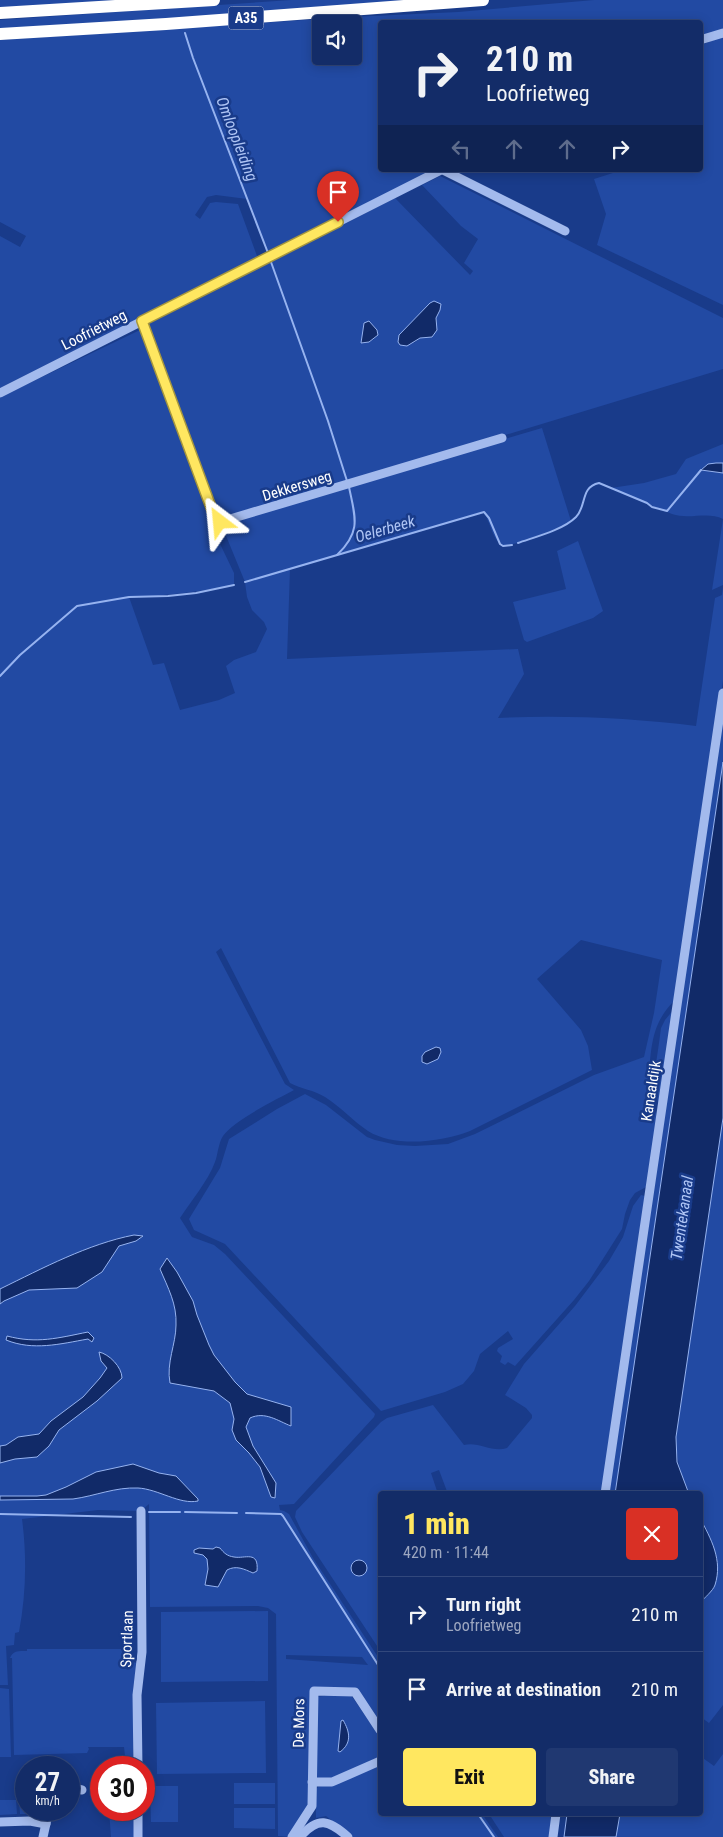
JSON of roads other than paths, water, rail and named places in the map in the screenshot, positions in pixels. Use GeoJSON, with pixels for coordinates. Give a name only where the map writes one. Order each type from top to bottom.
{"type":"FeatureCollection","features":[{"type":"Feature","properties":{"kind":"highway","name":"A35"},"geometry":{"type":"LineString","coordinates":[[0,13],[214,0]]}},
{"type":"Feature","properties":{"kind":"highway","name":"A35"},"geometry":{"type":"LineString","coordinates":[[0,34],[166,24],[483,0]]}},
{"type":"Feature","properties":{"kind":"street"},"geometry":{"type":"LineString","coordinates":[[703,39],[723,34]]}},
{"type":"Feature","properties":{"kind":"street","name":"Loofrietweg"},"geometry":{"type":"LineString","coordinates":[[0,393],[438,172]]}},
{"type":"Feature","properties":{"kind":"street"},"geometry":{"type":"LineString","coordinates":[[446,172],[565,231]]}},
{"type":"Feature","properties":{"kind":"street","name":"Dekkersweg"},"geometry":{"type":"LineString","coordinates":[[142,321],[215,518],[220,522],[502,438]]}},
{"type":"Feature","properties":{"kind":"street","name":"Kanaaldijk"},"geometry":{"type":"LineString","coordinates":[[605,1491],[723,693]]}},
{"type":"Feature","properties":{"kind":"street","name":"Sportlaan"},"geometry":{"type":"LineString","coordinates":[[138,1756],[137,1695],[142,1652],[141,1511]]}},
{"type":"Feature","properties":{"kind":"street","name":"De Mors"},"geometry":{"type":"LineString","coordinates":[[292,1837],[312,1806],[314,1690],[355,1692],[378,1727]]}},
{"type":"Feature","properties":{"kind":"street"},"geometry":{"type":"LineString","coordinates":[[312,1782],[332,1782],[378,1762]]}},
{"type":"Feature","properties":{"kind":"street"},"geometry":{"type":"LineString","coordinates":[[553,1837],[556,1816]]}},
{"type":"Feature","properties":{"kind":"street"},"geometry":{"type":"LineString","coordinates":[[0,1822],[30,1821],[46,1824]]}},
{"type":"Feature","properties":{"kind":"street"},"geometry":{"type":"LineString","coordinates":[[43,1837],[47,1821]]}},
{"type":"Feature","properties":{"kind":"street"},"geometry":{"type":"LineString","coordinates":[[138,1821],[138,1837]]}},
{"type":"Feature","properties":{"kind":"street"},"geometry":{"type":"LineString","coordinates":[[300,1837],[316,1823],[322,1822],[334,1825],[348,1837]]}},
{"type":"Feature","properties":{"kind":"water"},"geometry":{"type":"Polygon","coordinates":[[[434,301],[441,304],[436,318],[437,330],[432,337],[420,338],[407,346],[400,345],[398,342],[399,335],[434,301]]]}},
{"type":"Feature","properties":{"kind":"water"},"geometry":{"type":"Polygon","coordinates":[[[369,321],[377,330],[378,335],[369,342],[361,343],[364,323],[369,321]]]}},
{"type":"Feature","properties":{"kind":"water"},"geometry":{"type":"Polygon","coordinates":[[[723,463],[723,473],[701,470],[708,464],[723,463]]]}},
{"type":"Feature","properties":{"kind":"water","name":"Twentekanaal"},"geometry":{"type":"Polygon","coordinates":[[[723,762],[723,1118],[676,1437],[677,1462],[688,1491],[615,1491],[723,762]]]}},
{"type":"Feature","properties":{"kind":"water"},"geometry":{"type":"Polygon","coordinates":[[[436,1047],[440,1048],[441,1052],[438,1059],[427,1064],[422,1062],[422,1056],[425,1052],[436,1047]]]}},
{"type":"Feature","properties":{"kind":"water"},"geometry":{"type":"Polygon","coordinates":[[[134,1235],[143,1236],[136,1241],[119,1246],[102,1272],[77,1288],[29,1290],[0,1304],[0,1289],[49,1265],[100,1244],[134,1235]]]}},
{"type":"Feature","properties":{"kind":"water"},"geometry":{"type":"Polygon","coordinates":[[[167,1258],[193,1301],[214,1355],[235,1382],[247,1394],[291,1407],[291,1426],[266,1416],[256,1416],[250,1418],[246,1427],[253,1446],[276,1483],[275,1498],[271,1497],[260,1467],[236,1440],[232,1430],[234,1419],[230,1403],[214,1391],[170,1383],[169,1368],[176,1332],[176,1317],[171,1296],[160,1269],[167,1258]]]}},
{"type":"Feature","properties":{"kind":"water"},"geometry":{"type":"Polygon","coordinates":[[[88,1332],[94,1338],[92,1342],[88,1339],[36,1346],[6,1340],[7,1336],[38,1340],[88,1332]]]}},
{"type":"Feature","properties":{"kind":"water"},"geometry":{"type":"Polygon","coordinates":[[[99,1352],[107,1355],[114,1362],[120,1370],[122,1378],[97,1401],[59,1430],[49,1446],[37,1457],[15,1459],[0,1463],[0,1446],[6,1445],[18,1437],[39,1434],[51,1421],[83,1397],[100,1378],[107,1368],[101,1361],[99,1352]]]}},
{"type":"Feature","properties":{"kind":"water"},"geometry":{"type":"Polygon","coordinates":[[[133,1464],[159,1473],[176,1476],[198,1501],[184,1501],[138,1488],[121,1489],[73,1499],[0,1500],[0,1496],[46,1495],[96,1472],[133,1464]]]}},
{"type":"Feature","properties":{"kind":"water"},"geometry":{"type":"Polygon","coordinates":[[[703,1524],[715,1550],[718,1567],[715,1585],[703,1600],[703,1524]]]}},
{"type":"Feature","properties":{"kind":"water"},"geometry":{"type":"Polygon","coordinates":[[[216,1547],[232,1557],[254,1558],[257,1564],[257,1571],[253,1573],[240,1568],[230,1569],[227,1570],[218,1587],[205,1585],[208,1569],[207,1559],[203,1555],[194,1553],[194,1550],[199,1548],[213,1549],[216,1547]]]}},
{"type":"Feature","properties":{"kind":"water"},"geometry":{"type":"Polygon","coordinates":[[[356,1560],[362,1560],[367,1565],[365,1574],[356,1576],[351,1571],[351,1565],[356,1560]]]}},
{"type":"Feature","properties":{"kind":"water"},"geometry":{"type":"Polygon","coordinates":[[[343,1720],[349,1737],[347,1745],[340,1752],[338,1751],[341,1721],[343,1720]]]}},
{"type":"Feature","properties":{"kind":"water"},"geometry":{"type":"Polygon","coordinates":[[[567,1816],[620,1816],[616,1837],[564,1837],[567,1816]]]}},
{"type":"Feature","properties":{"kind":"waterway","name":"Omloopleiding"},"geometry":{"type":"LineString","coordinates":[[185,33],[268,253]]}},
{"type":"Feature","properties":{"kind":"waterway","name":"Omloopleiding"},"geometry":{"type":"LineString","coordinates":[[271,262],[328,421],[347,481]]}},
{"type":"Feature","properties":{"kind":"waterway","name":"Oelerbeek"},"geometry":{"type":"LineString","coordinates":[[518,543],[548,533],[570,522],[579,513],[586,493],[593,485],[599,483],[647,503],[652,507],[667,511],[701,470]]}},
{"type":"Feature","properties":{"kind":"waterway","name":"Omloopleiding"},"geometry":{"type":"LineString","coordinates":[[337,555],[350,538],[355,523],[349,487]]}},
{"type":"Feature","properties":{"kind":"waterway","name":"Oelerbeek"},"geometry":{"type":"LineString","coordinates":[[245,582],[484,512],[489,518],[500,544],[503,546],[512,545]]}},
{"type":"Feature","properties":{"kind":"waterway","name":"Oelerbeek"},"geometry":{"type":"LineString","coordinates":[[0,676],[20,655],[77,606],[129,597],[196,593],[234,585]]}},
{"type":"Feature","properties":{"kind":"waterway"},"geometry":{"type":"LineString","coordinates":[[149,1512],[180,1512]]}},
{"type":"Feature","properties":{"kind":"waterway"},"geometry":{"type":"LineString","coordinates":[[185,1512],[237,1513]]}},
{"type":"Feature","properties":{"kind":"waterway"},"geometry":{"type":"LineString","coordinates":[[246,1513],[281,1514],[283,1516],[378,1665]]}},
{"type":"Feature","properties":{"kind":"waterway"},"geometry":{"type":"LineString","coordinates":[[0,1514],[131,1517]]}},
{"type":"Feature","properties":{"kind":"waterway"},"geometry":{"type":"LineString","coordinates":[[479,1816],[494,1837]]}}]}
